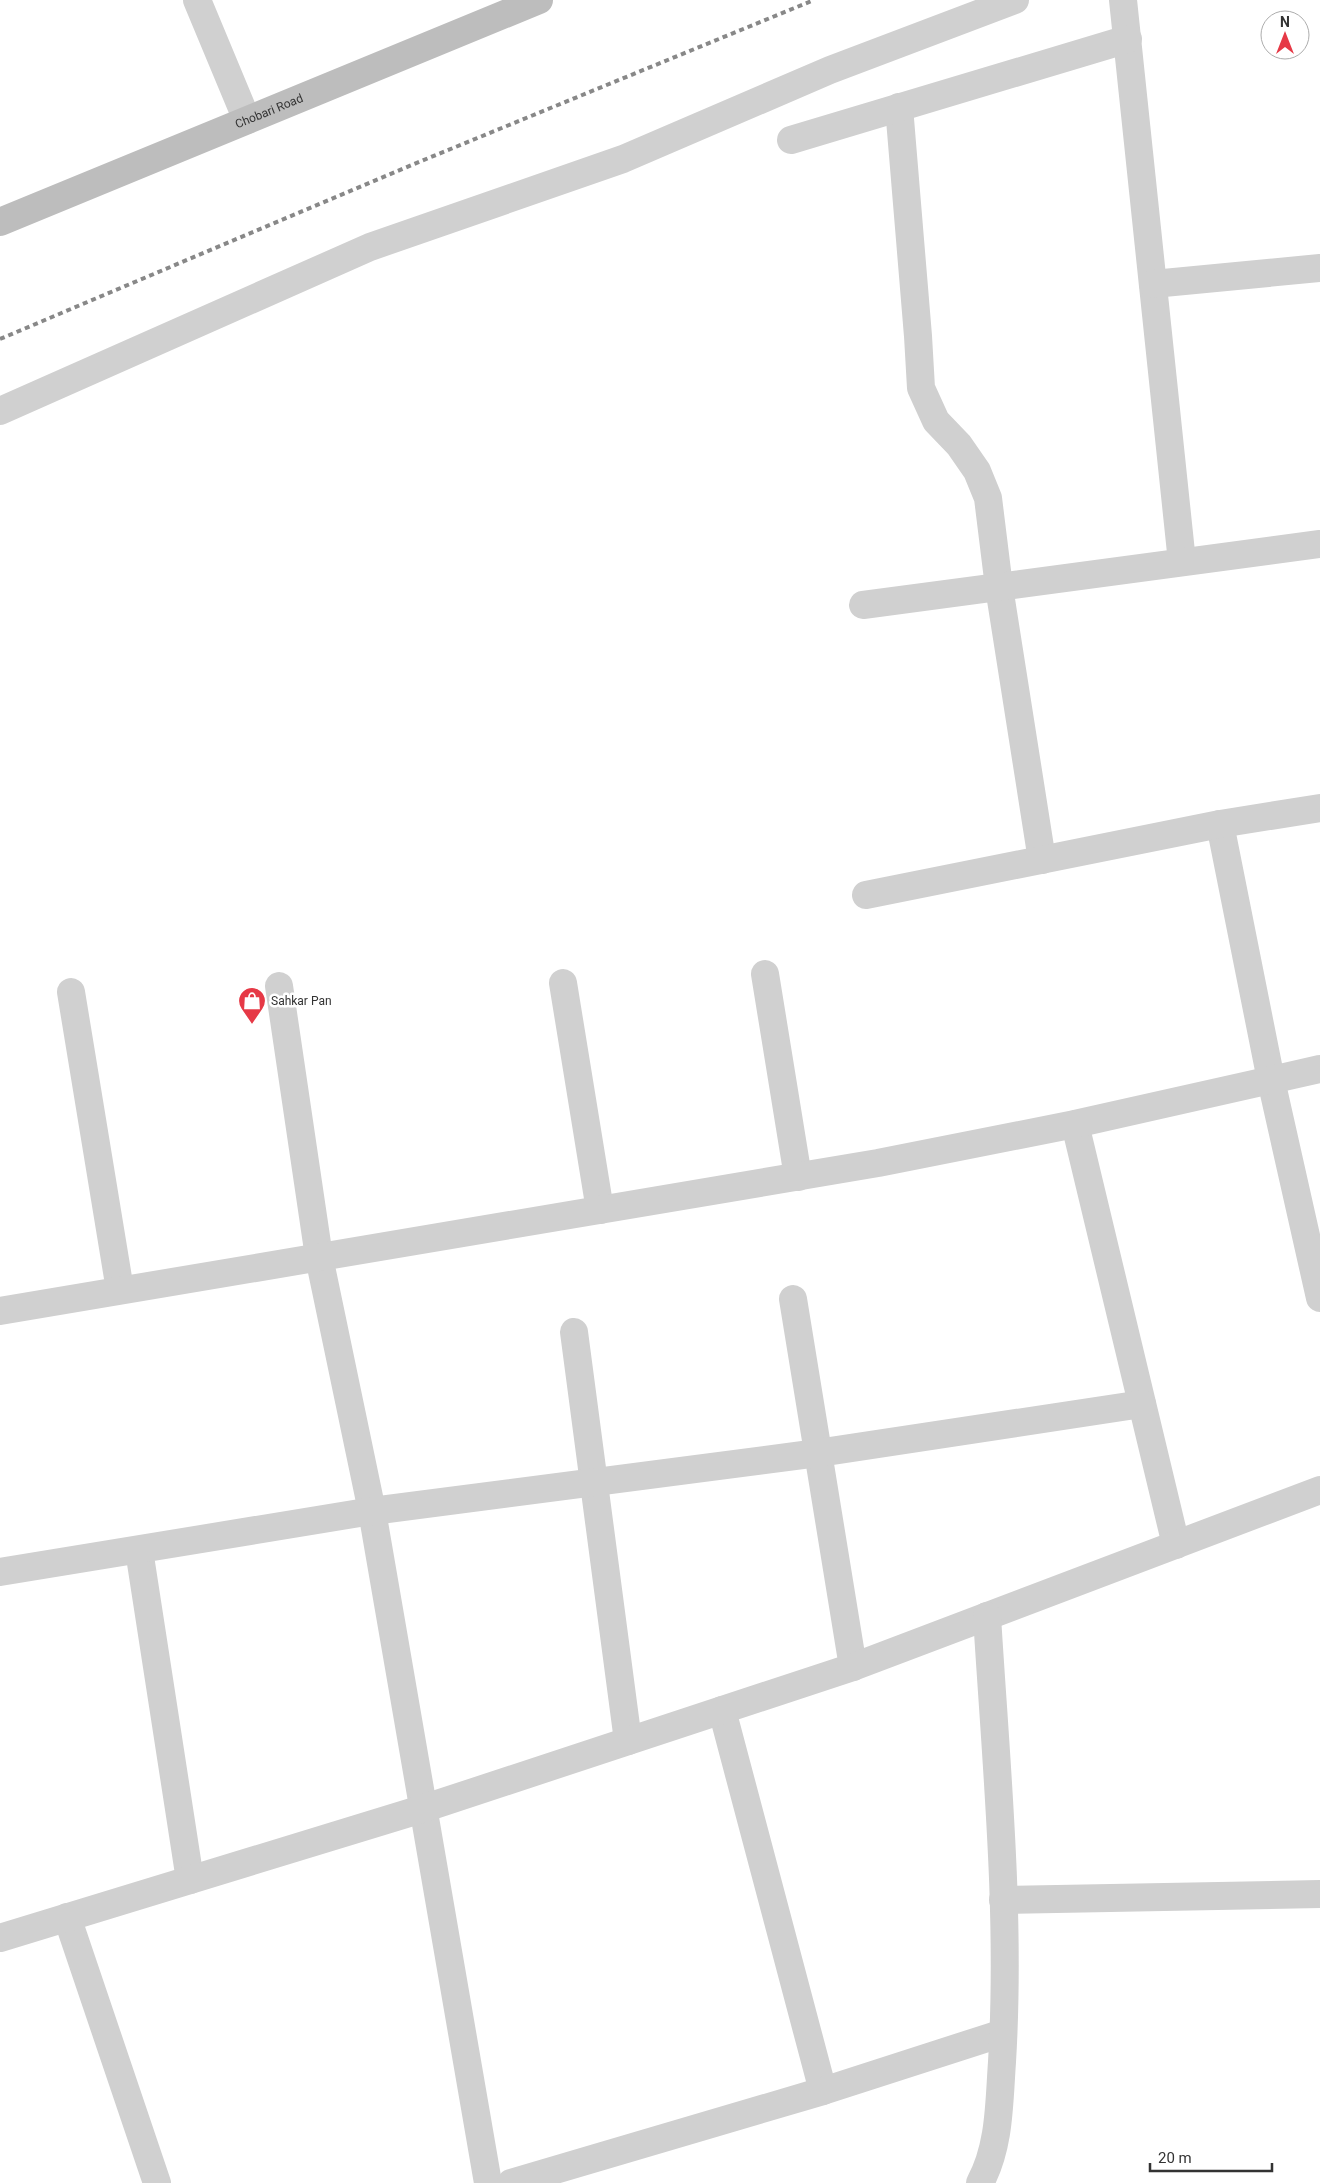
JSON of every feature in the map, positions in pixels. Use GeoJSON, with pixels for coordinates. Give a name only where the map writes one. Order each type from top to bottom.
{"type":"FeatureCollection","features":[{"type":"Feature","properties":{"kind":"street"},"geometry":{"type":"LineString","coordinates":[[197,0],[247,120]]}},
{"type":"Feature","properties":{"kind":"street","name":"Chobari Road"},"geometry":{"type":"LineString","coordinates":[[0,222],[539,0]]}},
{"type":"Feature","properties":{"kind":"street"},"geometry":{"type":"LineString","coordinates":[[0,411],[370,247],[622,159],[830,70],[1015,0]]}},
{"type":"Feature","properties":{"kind":"street"},"geometry":{"type":"LineString","coordinates":[[1123,0],[1182,562]]}},
{"type":"Feature","properties":{"kind":"street"},"geometry":{"type":"LineString","coordinates":[[791,140],[1128,39]]}},
{"type":"Feature","properties":{"kind":"street"},"geometry":{"type":"LineString","coordinates":[[899,108],[921,388],[936,421],[959,445],[977,471],[988,498],[999,587],[1042,860]]}},
{"type":"Feature","properties":{"kind":"street"},"geometry":{"type":"LineString","coordinates":[[1153,284],[1320,268]]}},
{"type":"Feature","properties":{"kind":"street"},"geometry":{"type":"LineString","coordinates":[[863,605],[1320,544]]}},
{"type":"Feature","properties":{"kind":"street"},"geometry":{"type":"LineString","coordinates":[[866,895],[1220,824],[1320,808]]}},
{"type":"Feature","properties":{"kind":"street"},"geometry":{"type":"LineString","coordinates":[[1220,824],[1271,1080],[1320,1298]]}},
{"type":"Feature","properties":{"kind":"street"},"geometry":{"type":"LineString","coordinates":[[765,974],[798,1177]]}},
{"type":"Feature","properties":{"kind":"street"},"geometry":{"type":"LineString","coordinates":[[563,983],[600,1210]]}},
{"type":"Feature","properties":{"kind":"street"},"geometry":{"type":"LineString","coordinates":[[279,986],[319,1257],[372,1511],[488,2183]]}},
{"type":"Feature","properties":{"kind":"street"},"geometry":{"type":"LineString","coordinates":[[71,992],[120,1290]]}},
{"type":"Feature","properties":{"kind":"street"},"geometry":{"type":"LineString","coordinates":[[0,1311],[878,1163],[1076,1124],[1320,1069]]}},
{"type":"Feature","properties":{"kind":"street"},"geometry":{"type":"LineString","coordinates":[[1076,1124],[1176,1545]]}},
{"type":"Feature","properties":{"kind":"street"},"geometry":{"type":"LineString","coordinates":[[793,1299],[853,1667]]}},
{"type":"Feature","properties":{"kind":"street"},"geometry":{"type":"LineString","coordinates":[[574,1332],[628,1741]]}},
{"type":"Feature","properties":{"kind":"street"},"geometry":{"type":"LineString","coordinates":[[0,1572],[372,1511],[818,1453],[1142,1404]]}},
{"type":"Feature","properties":{"kind":"street"},"geometry":{"type":"LineString","coordinates":[[0,1938],[422,1809],[853,1667],[1320,1490]]}},
{"type":"Feature","properties":{"kind":"street"},"geometry":{"type":"LineString","coordinates":[[139,1550],[190,1880]]}},
{"type":"Feature","properties":{"kind":"street"},"geometry":{"type":"LineString","coordinates":[[980,2183],[990,2165],[998,2117],[1004,2033],[1004,1900],[987,1616]]}},
{"type":"Feature","properties":{"kind":"street"},"geometry":{"type":"LineString","coordinates":[[722,1710],[823,2091]]}},
{"type":"Feature","properties":{"kind":"street"},"geometry":{"type":"LineString","coordinates":[[1004,1900],[1320,1894]]}},
{"type":"Feature","properties":{"kind":"street"},"geometry":{"type":"LineString","coordinates":[[67,1918],[157,2183]]}},
{"type":"Feature","properties":{"kind":"street"},"geometry":{"type":"LineString","coordinates":[[511,2183],[823,2091],[1004,2033]]}},
{"type":"Feature","properties":{"kind":"railway"},"geometry":{"type":"LineString","coordinates":[[0,339],[414,164],[814,0]]}},
{"type":"Feature","properties":{"kind":"place","name":"Sahkar Pan"},"geometry":{"type":"Point","coordinates":[252,1025]}}]}
